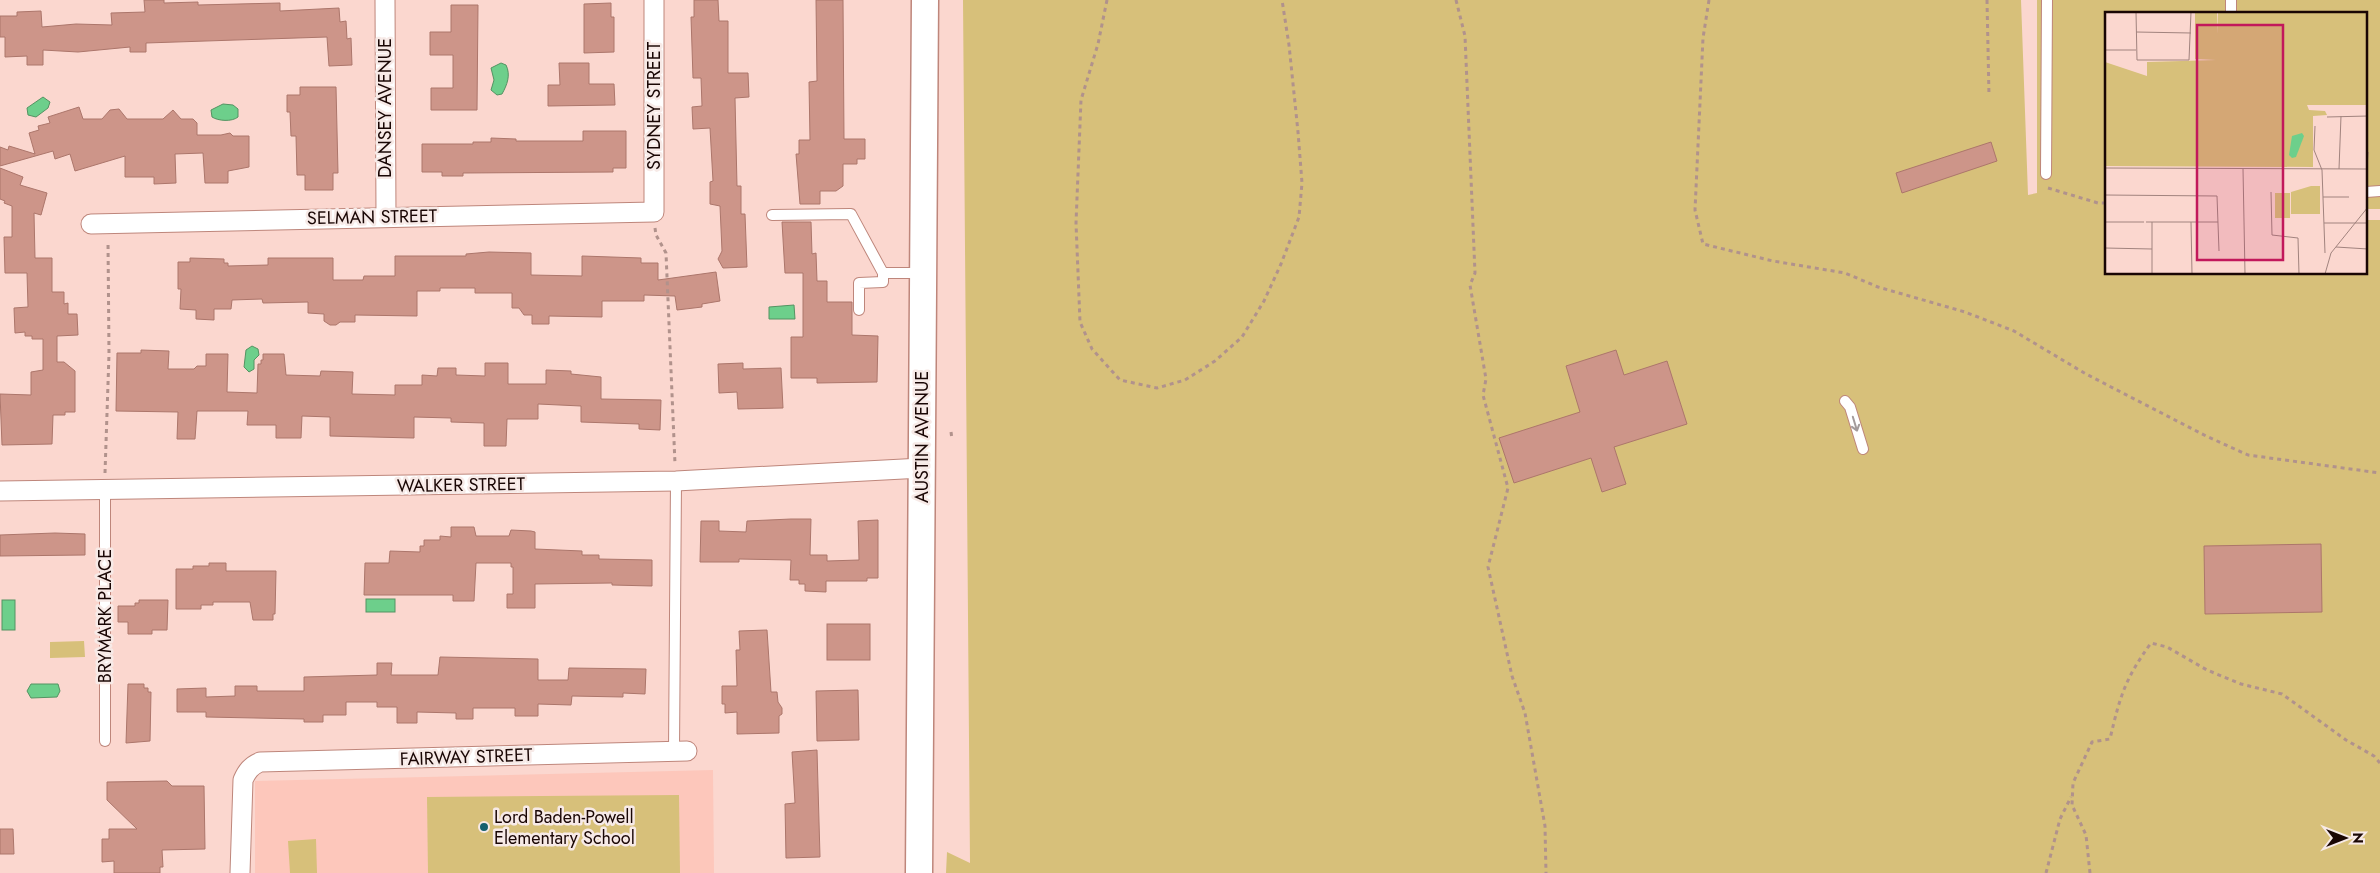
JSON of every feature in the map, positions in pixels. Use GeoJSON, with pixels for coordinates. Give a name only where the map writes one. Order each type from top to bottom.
{"type":"FeatureCollection","features":[{"type":"Feature","properties":{"kind":"main road","name":"AUSTIN AVENUE"},"geometry":{"type":"LineString","coordinates":[[919,873],[925,0]]}},
{"type":"Feature","properties":{"kind":"street","name":"DANSEY AVENUE"},"geometry":{"type":"LineString","coordinates":[[385,0],[386,217]]}},
{"type":"Feature","properties":{"kind":"street","name":"SYDNEY STREET"},"geometry":{"type":"LineString","coordinates":[[654,0],[654,212]]}},
{"type":"Feature","properties":{"kind":"street","name":"SELMAN STREET"},"geometry":{"type":"LineString","coordinates":[[100,224],[654,212]]}},
{"type":"Feature","properties":{"kind":"street","name":"WALKER STREET"},"geometry":{"type":"LineString","coordinates":[[0,491],[676,482],[922,468]]}},
{"type":"Feature","properties":{"kind":"street","name":"FAIRWAY STREET"},"geometry":{"type":"LineString","coordinates":[[240,873],[241,790],[248,770],[254,764],[260,762],[680,751]]}},
{"type":"Feature","properties":{"kind":"lane"},"geometry":{"type":"LineString","coordinates":[[2046,174],[2047,0]]}},
{"type":"Feature","properties":{"kind":"lane"},"geometry":{"type":"LineString","coordinates":[[772,215],[852,214],[883,273],[883,282],[859,283],[859,310]]}},
{"type":"Feature","properties":{"kind":"lane"},"geometry":{"type":"LineString","coordinates":[[883,273],[924,273]]}},
{"type":"Feature","properties":{"kind":"lane"},"geometry":{"type":"LineString","coordinates":[[1846,401],[1850,407],[1863,449]]}},
{"type":"Feature","properties":{"kind":"lane"},"geometry":{"type":"LineString","coordinates":[[676,482],[680,751]]}},
{"type":"Feature","properties":{"kind":"lane","name":"BRYMARK PLACE"},"geometry":{"type":"LineString","coordinates":[[105,490],[105,741]]}},
{"type":"Feature","properties":{"kind":"path"},"geometry":{"type":"LineString","coordinates":[[1107,0],[1098,44],[1081,100],[1076,223],[1080,322],[1092,350],[1120,380],[1157,388],[1185,380],[1215,361],[1242,337],[1264,302],[1282,264],[1299,217],[1302,183],[1289,45],[1282,0]]}},
{"type":"Feature","properties":{"kind":"path"},"geometry":{"type":"LineString","coordinates":[[1456,0],[1465,36],[1475,273],[1470,285],[1486,379],[1483,395],[1508,488],[1488,567],[1512,676],[1527,723],[1545,826],[1546,873]]}},
{"type":"Feature","properties":{"kind":"path"},"geometry":{"type":"LineString","coordinates":[[1709,0],[1703,38],[1695,210],[1703,244],[1799,266],[1846,273],[1878,287],[1965,312],[2014,332],[2094,378],[2206,436],[2248,455],[2380,472]]}},
{"type":"Feature","properties":{"kind":"path"},"geometry":{"type":"LineString","coordinates":[[1987,0],[1990,96]]}},
{"type":"Feature","properties":{"kind":"path"},"geometry":{"type":"LineString","coordinates":[[2046,174],[2048,189],[2098,204],[2105,203]]}},
{"type":"Feature","properties":{"kind":"path"},"geometry":{"type":"LineString","coordinates":[[654,212],[656,235],[666,253],[676,482]]}},
{"type":"Feature","properties":{"kind":"path"},"geometry":{"type":"LineString","coordinates":[[100,224],[109,354],[105,490]]}},
{"type":"Feature","properties":{"kind":"path"},"geometry":{"type":"LineString","coordinates":[[950,432],[952,440]]}},
{"type":"Feature","properties":{"kind":"path"},"geometry":{"type":"LineString","coordinates":[[2090,873],[2086,835],[2072,805],[2074,783],[2092,742],[2110,739],[2120,694],[2133,667],[2151,643],[2167,647],[2207,670],[2241,684],[2282,694],[2346,740],[2374,756],[2380,763]]}},
{"type":"Feature","properties":{"kind":"path"},"geometry":{"type":"LineString","coordinates":[[2046,873],[2060,819],[2073,794]]}},
{"type":"Feature","properties":{"kind":"shaded area"},"geometry":{"type":"Polygon","coordinates":[[[963,0],[2021,0],[2028,195],[2037,193],[2037,0],[2380,0],[2380,209],[2368,209],[2368,12],[2105,12],[2105,275],[2368,275],[2368,220],[2380,220],[2380,873],[946,873],[947,852],[970,863],[963,0]]]}},
{"type":"Feature","properties":{"kind":"shaded area"},"geometry":{"type":"Polygon","coordinates":[[[501,63],[506,65],[507,84],[502,94],[497,95],[491,90],[494,80],[491,68],[501,63]]]}},
{"type":"Feature","properties":{"kind":"shaded area"},"geometry":{"type":"Polygon","coordinates":[[[43,97],[50,102],[48,108],[36,117],[28,115],[27,108],[43,97]]]}},
{"type":"Feature","properties":{"kind":"shaded area"},"geometry":{"type":"Polygon","coordinates":[[[223,104],[233,105],[238,109],[238,117],[232,120],[225,120],[212,117],[211,110],[223,104]]]}},
{"type":"Feature","properties":{"kind":"shaded area"},"geometry":{"type":"Polygon","coordinates":[[[794,305],[795,319],[769,319],[769,307],[794,305]]]}},
{"type":"Feature","properties":{"kind":"shaded area"},"geometry":{"type":"Polygon","coordinates":[[[252,346],[258,349],[259,355],[254,360],[254,369],[249,372],[244,367],[246,350],[252,346]]]}},
{"type":"Feature","properties":{"kind":"shaded area"},"geometry":{"type":"Polygon","coordinates":[[[366,599],[395,599],[395,612],[366,612],[366,599]]]}},
{"type":"Feature","properties":{"kind":"shaded area"},"geometry":{"type":"Polygon","coordinates":[[[2,600],[15,600],[15,630],[2,630],[2,600]]]}},
{"type":"Feature","properties":{"kind":"shaded area"},"geometry":{"type":"Polygon","coordinates":[[[84,641],[85,657],[50,658],[50,642],[84,641]]]}},
{"type":"Feature","properties":{"kind":"shaded area"},"geometry":{"type":"Polygon","coordinates":[[[31,684],[58,684],[60,691],[57,697],[31,698],[27,691],[31,684]]]}},
{"type":"Feature","properties":{"kind":"shaded area","name":"Lord Baden-Powell Elementary School"},"geometry":{"type":"Polygon","coordinates":[[[713,770],[714,873],[255,873],[255,781],[713,770]]]}},
{"type":"Feature","properties":{"kind":"shaded area"},"geometry":{"type":"Polygon","coordinates":[[[679,795],[680,873],[428,873],[427,797],[679,795]]]}},
{"type":"Feature","properties":{"kind":"shaded area"},"geometry":{"type":"Polygon","coordinates":[[[316,839],[317,873],[290,873],[288,841],[316,839]]]}},
{"type":"Feature","properties":{"kind":"building"},"geometry":{"type":"Polygon","coordinates":[[[144,0],[164,0],[164,3],[198,2],[198,5],[280,3],[280,11],[339,8],[340,22],[346,21],[347,39],[351,38],[352,65],[329,66],[327,37],[146,43],[146,52],[130,52],[130,47],[78,52],[43,50],[43,65],[27,65],[27,56],[5,57],[5,37],[0,37],[0,16],[17,16],[17,12],[41,11],[42,27],[76,24],[112,25],[111,13],[145,12],[144,0]]]}},
{"type":"Feature","properties":{"kind":"building"},"geometry":{"type":"Polygon","coordinates":[[[694,0],[718,0],[719,21],[728,21],[728,73],[748,73],[749,97],[735,98],[737,186],[741,186],[741,214],[745,214],[747,267],[723,268],[718,259],[722,251],[720,206],[710,204],[710,182],[713,181],[710,128],[693,129],[692,107],[702,106],[701,78],[693,78],[691,17],[694,17],[694,0]]]}},
{"type":"Feature","properties":{"kind":"building"},"geometry":{"type":"Polygon","coordinates":[[[816,0],[843,0],[844,139],[865,139],[865,159],[857,159],[857,164],[843,164],[843,186],[836,191],[820,191],[820,204],[800,204],[796,154],[799,154],[799,140],[810,140],[809,82],[817,81],[816,0]]]}},
{"type":"Feature","properties":{"kind":"building"},"geometry":{"type":"Polygon","coordinates":[[[611,3],[611,17],[614,17],[614,52],[584,53],[584,4],[611,3]]]}},
{"type":"Feature","properties":{"kind":"building"},"geometry":{"type":"Polygon","coordinates":[[[451,5],[478,5],[477,110],[431,110],[431,88],[453,88],[453,55],[430,55],[430,32],[451,32],[451,5]]]}},
{"type":"Feature","properties":{"kind":"building"},"geometry":{"type":"Polygon","coordinates":[[[559,63],[589,63],[589,84],[614,84],[615,105],[548,106],[548,85],[560,85],[559,63]]]}},
{"type":"Feature","properties":{"kind":"building"},"geometry":{"type":"Polygon","coordinates":[[[300,87],[336,87],[338,173],[333,173],[333,190],[305,190],[305,175],[297,175],[296,136],[291,136],[290,112],[287,112],[287,95],[300,95],[300,87]]]}},
{"type":"Feature","properties":{"kind":"building"},"geometry":{"type":"Polygon","coordinates":[[[79,107],[83,119],[102,119],[110,110],[119,109],[127,119],[163,119],[173,110],[181,119],[193,119],[197,123],[197,135],[230,133],[233,136],[249,136],[249,167],[228,171],[228,183],[205,183],[203,153],[175,154],[176,183],[154,184],[154,177],[125,177],[125,156],[75,171],[70,154],[55,159],[53,151],[0,166],[0,147],[8,150],[9,146],[35,154],[29,133],[39,130],[38,126],[50,123],[48,117],[79,107]]]}},
{"type":"Feature","properties":{"kind":"building"},"geometry":{"type":"Polygon","coordinates":[[[583,131],[626,131],[626,168],[613,168],[613,172],[463,173],[463,176],[442,176],[442,172],[422,172],[422,144],[473,144],[473,142],[491,142],[491,138],[516,139],[516,141],[583,141],[583,131]]]}},
{"type":"Feature","properties":{"kind":"building"},"geometry":{"type":"Polygon","coordinates":[[[1991,142],[1997,161],[1902,193],[1896,173],[1991,142]]]}},
{"type":"Feature","properties":{"kind":"building"},"geometry":{"type":"Polygon","coordinates":[[[0,168],[23,177],[20,185],[47,193],[41,215],[34,213],[35,258],[52,258],[52,292],[64,292],[64,304],[68,303],[68,314],[77,314],[78,335],[57,336],[57,362],[64,362],[75,371],[75,412],[65,412],[65,415],[53,415],[52,444],[2,445],[0,394],[31,395],[31,372],[43,370],[43,339],[32,339],[32,336],[25,336],[25,332],[15,333],[14,308],[28,307],[27,273],[5,273],[4,237],[12,237],[12,206],[0,199],[0,168]]]}},
{"type":"Feature","properties":{"kind":"building"},"geometry":{"type":"Polygon","coordinates":[[[782,222],[811,222],[812,254],[816,253],[817,281],[827,281],[827,302],[852,302],[852,335],[878,336],[877,382],[817,383],[817,378],[791,378],[791,337],[803,337],[803,273],[785,273],[782,222]]]}},
{"type":"Feature","properties":{"kind":"building"},"geometry":{"type":"Polygon","coordinates":[[[489,252],[531,253],[531,275],[582,276],[582,256],[641,258],[641,263],[658,263],[658,280],[716,272],[720,301],[702,304],[702,307],[677,310],[675,296],[644,295],[644,301],[602,301],[602,317],[549,316],[549,324],[532,324],[532,315],[524,315],[519,308],[512,308],[512,293],[475,293],[475,288],[440,288],[440,291],[417,291],[417,316],[355,315],[355,322],[340,322],[336,325],[330,325],[324,321],[324,314],[308,313],[308,302],[263,303],[262,299],[232,300],[231,309],[214,309],[214,320],[196,319],[196,310],[180,309],[181,289],[178,289],[178,262],[190,262],[190,258],[224,259],[224,263],[228,263],[228,266],[268,265],[268,258],[333,258],[333,280],[363,280],[364,276],[395,276],[395,256],[466,256],[466,254],[489,252]]]}},
{"type":"Feature","properties":{"kind":"building"},"geometry":{"type":"Polygon","coordinates":[[[141,350],[169,351],[168,369],[194,369],[197,366],[206,366],[206,354],[228,354],[227,392],[257,393],[258,364],[261,364],[261,360],[263,360],[263,354],[284,354],[286,375],[320,376],[321,371],[353,372],[352,394],[395,395],[395,385],[422,385],[422,375],[437,376],[438,368],[456,368],[456,375],[485,376],[485,363],[508,363],[508,384],[546,384],[546,370],[571,371],[571,374],[601,377],[601,399],[661,400],[660,430],[639,429],[639,424],[581,422],[581,406],[538,404],[538,419],[507,419],[506,446],[484,446],[484,423],[451,422],[451,418],[414,417],[414,438],[330,436],[330,417],[302,416],[301,438],[276,438],[276,425],[247,425],[248,411],[197,411],[195,439],[177,439],[178,412],[116,411],[117,353],[141,353],[141,350]]]}},
{"type":"Feature","properties":{"kind":"building"},"geometry":{"type":"Polygon","coordinates":[[[1616,350],[1624,375],[1667,361],[1687,424],[1614,447],[1626,484],[1602,492],[1591,458],[1514,483],[1499,438],[1580,412],[1566,366],[1616,350]]]}},
{"type":"Feature","properties":{"kind":"building"},"geometry":{"type":"Polygon","coordinates":[[[743,363],[743,369],[781,368],[783,408],[738,409],[737,392],[719,393],[718,364],[743,363]]]}},
{"type":"Feature","properties":{"kind":"building"},"geometry":{"type":"Polygon","coordinates":[[[811,519],[810,555],[827,555],[827,561],[859,560],[858,521],[878,520],[878,578],[867,578],[867,581],[826,581],[826,592],[805,591],[805,584],[799,584],[799,580],[790,580],[791,560],[739,559],[739,562],[700,562],[701,521],[719,521],[719,531],[746,532],[747,521],[811,519]]]}},
{"type":"Feature","properties":{"kind":"building"},"geometry":{"type":"Polygon","coordinates":[[[451,527],[474,527],[476,536],[509,536],[511,530],[531,531],[535,532],[535,549],[582,551],[582,555],[599,555],[599,559],[652,560],[652,586],[612,585],[612,583],[535,584],[535,608],[507,608],[507,594],[513,594],[513,567],[511,567],[511,563],[476,563],[474,601],[453,601],[453,595],[364,595],[365,563],[389,563],[390,551],[420,552],[420,546],[424,546],[424,540],[440,540],[440,536],[451,537],[451,527]]]}},
{"type":"Feature","properties":{"kind":"building"},"geometry":{"type":"Polygon","coordinates":[[[85,534],[85,555],[0,556],[0,535],[85,534]]]}},
{"type":"Feature","properties":{"kind":"building"},"geometry":{"type":"Polygon","coordinates":[[[2321,544],[2322,612],[2205,614],[2204,546],[2321,544]]]}},
{"type":"Feature","properties":{"kind":"building"},"geometry":{"type":"Polygon","coordinates":[[[209,563],[226,563],[226,571],[276,571],[275,614],[273,614],[273,620],[253,620],[250,602],[213,602],[213,605],[201,605],[201,609],[176,609],[176,569],[193,569],[193,566],[209,566],[209,563]]]}},
{"type":"Feature","properties":{"kind":"building"},"geometry":{"type":"Polygon","coordinates":[[[139,600],[168,600],[167,630],[152,630],[152,634],[128,634],[128,622],[118,622],[118,606],[135,606],[135,603],[139,603],[139,600]]]}},
{"type":"Feature","properties":{"kind":"building"},"geometry":{"type":"Polygon","coordinates":[[[827,624],[870,624],[870,660],[827,660],[827,624]]]}},
{"type":"Feature","properties":{"kind":"building"},"geometry":{"type":"Polygon","coordinates":[[[767,630],[771,692],[777,692],[778,702],[782,708],[782,714],[779,716],[779,733],[737,734],[737,712],[725,713],[725,704],[722,704],[722,686],[737,686],[736,650],[740,650],[739,631],[767,630]]]}},
{"type":"Feature","properties":{"kind":"building"},"geometry":{"type":"Polygon","coordinates":[[[440,657],[538,659],[538,680],[568,680],[569,668],[646,669],[645,694],[623,693],[623,697],[572,696],[571,705],[538,704],[538,716],[515,716],[515,708],[473,708],[473,719],[456,719],[456,713],[417,712],[417,723],[397,723],[397,707],[377,707],[377,702],[346,702],[346,715],[323,715],[323,722],[304,722],[304,719],[206,717],[206,712],[177,712],[177,689],[206,688],[206,697],[235,696],[235,686],[257,686],[257,691],[304,691],[304,677],[377,675],[377,663],[392,663],[391,675],[438,675],[440,657]]]}},
{"type":"Feature","properties":{"kind":"building"},"geometry":{"type":"Polygon","coordinates":[[[128,684],[144,684],[144,688],[148,688],[148,692],[151,692],[150,741],[126,743],[128,684]]]}},
{"type":"Feature","properties":{"kind":"building"},"geometry":{"type":"Polygon","coordinates":[[[858,690],[859,740],[817,741],[816,691],[858,690]]]}},
{"type":"Feature","properties":{"kind":"building"},"geometry":{"type":"Polygon","coordinates":[[[817,750],[820,857],[786,858],[785,804],[795,803],[792,752],[817,750]]]}},
{"type":"Feature","properties":{"kind":"building"},"geometry":{"type":"Polygon","coordinates":[[[167,781],[172,786],[204,786],[205,849],[162,850],[163,867],[160,867],[160,873],[114,873],[114,861],[102,862],[102,839],[109,839],[109,829],[137,829],[107,800],[107,782],[167,781]]]}},
{"type":"Feature","properties":{"kind":"building"},"geometry":{"type":"Polygon","coordinates":[[[0,829],[13,829],[14,854],[0,854],[0,829]]]}},
{"type":"Feature","properties":{"kind":"place","name":"Lord Baden-Powell Elementary School"},"geometry":{"type":"Point","coordinates":[484,827]}}]}
